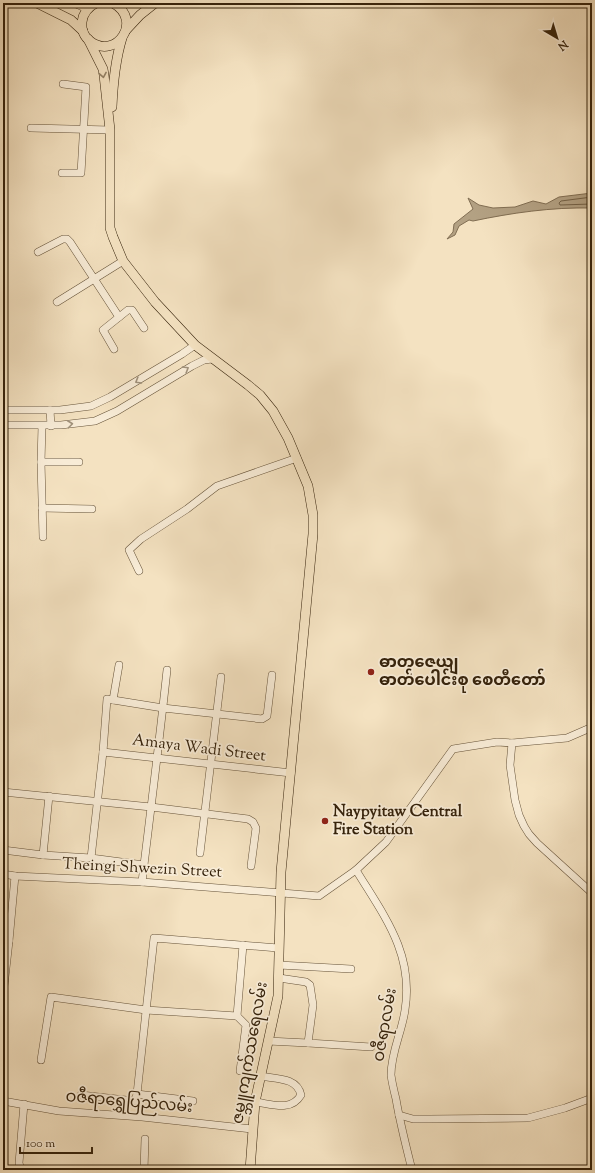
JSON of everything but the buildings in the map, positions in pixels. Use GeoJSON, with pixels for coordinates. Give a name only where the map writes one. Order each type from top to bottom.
{"type":"FeatureCollection","features":[{"type":"Feature","properties":{"kind":"main road"},"geometry":{"type":"LineString","coordinates":[[37,3],[71,20],[83,31],[88,39],[103,69],[110,128]]}},
{"type":"Feature","properties":{"kind":"main road"},"geometry":{"type":"LineString","coordinates":[[76,3],[92,5],[82,19],[83,31]]}},
{"type":"Feature","properties":{"kind":"main road"},"geometry":{"type":"LineString","coordinates":[[110,128],[116,58],[127,22],[125,14],[113,3]]}},
{"type":"Feature","properties":{"kind":"main road"},"geometry":{"type":"LineString","coordinates":[[88,39],[94,44],[101,46],[109,46],[116,43],[140,15],[155,3]]}},
{"type":"Feature","properties":{"kind":"main road","name":"ဇမ္ဘူကျက်သရေလမ်း"},"geometry":{"type":"LineString","coordinates":[[110,128],[110,228],[123,261],[155,302],[195,345],[248,385],[263,399],[278,420],[297,458],[308,486],[313,515],[314,534],[281,872],[278,996],[255,1102],[250,1170]]}},
{"type":"Feature","properties":{"kind":"street"},"geometry":{"type":"LineString","coordinates":[[62,173],[81,173],[85,130],[86,87],[63,84]]}},
{"type":"Feature","properties":{"kind":"street"},"geometry":{"type":"LineString","coordinates":[[31,128],[85,130],[110,128]]}},
{"type":"Feature","properties":{"kind":"street"},"geometry":{"type":"LineString","coordinates":[[38,252],[63,239],[67,239],[119,317]]}},
{"type":"Feature","properties":{"kind":"street"},"geometry":{"type":"LineString","coordinates":[[57,302],[123,261]]}},
{"type":"Feature","properties":{"kind":"street"},"geometry":{"type":"LineString","coordinates":[[114,349],[103,330],[119,317],[130,310],[144,328]]}},
{"type":"Feature","properties":{"kind":"street"},"geometry":{"type":"LineString","coordinates":[[3,410],[50,410],[91,406],[110,398],[195,345]]}},
{"type":"Feature","properties":{"kind":"street"},"geometry":{"type":"LineString","coordinates":[[3,425],[51,426],[95,421],[117,411],[192,366],[204,360],[212,359]]}},
{"type":"Feature","properties":{"kind":"street"},"geometry":{"type":"LineString","coordinates":[[50,410],[51,426]]}},
{"type":"Feature","properties":{"kind":"street"},"geometry":{"type":"LineString","coordinates":[[42,426],[41,462],[43,537]]}},
{"type":"Feature","properties":{"kind":"street"},"geometry":{"type":"LineString","coordinates":[[140,571],[129,550],[141,539],[187,509],[217,486],[297,458]]}},
{"type":"Feature","properties":{"kind":"street"},"geometry":{"type":"LineString","coordinates":[[41,462],[79,462]]}},
{"type":"Feature","properties":{"kind":"street"},"geometry":{"type":"LineString","coordinates":[[42,508],[92,509]]}},
{"type":"Feature","properties":{"kind":"street"},"geometry":{"type":"LineString","coordinates":[[113,700],[119,665]]}},
{"type":"Feature","properties":{"kind":"street"},"geometry":{"type":"LineString","coordinates":[[142,882],[167,670]]}},
{"type":"Feature","properties":{"kind":"street"},"geometry":{"type":"LineString","coordinates":[[91,858],[104,752],[107,699],[163,708],[262,719],[267,716],[272,675]]}},
{"type":"Feature","properties":{"kind":"street"},"geometry":{"type":"LineString","coordinates":[[200,853],[218,714],[221,677]]}},
{"type":"Feature","properties":{"kind":"street","name":"Theingi Shwezin Street"},"geometry":{"type":"LineString","coordinates":[[3,874],[15,876],[142,882],[319,896],[356,870],[386,842],[453,749],[497,742],[512,743],[567,738],[592,726]]}},
{"type":"Feature","properties":{"kind":"street"},"geometry":{"type":"LineString","coordinates":[[512,743],[510,765],[517,808],[524,826],[537,843],[592,893]]}},
{"type":"Feature","properties":{"kind":"street","name":"Amaya Wadi Street"},"geometry":{"type":"LineString","coordinates":[[104,752],[291,773]]}},
{"type":"Feature","properties":{"kind":"street"},"geometry":{"type":"LineString","coordinates":[[3,792],[97,801],[248,819],[253,822],[256,828],[251,866]]}},
{"type":"Feature","properties":{"kind":"street"},"geometry":{"type":"LineString","coordinates":[[43,855],[49,796]]}},
{"type":"Feature","properties":{"kind":"street"},"geometry":{"type":"LineString","coordinates":[[3,850],[43,855],[91,858],[144,865]]}},
{"type":"Feature","properties":{"kind":"street","name":"ဝဇီရာလမ်း"},"geometry":{"type":"LineString","coordinates":[[356,870],[394,933],[403,958],[407,981],[407,995],[404,1016],[392,1056],[391,1076],[412,1170]]}},
{"type":"Feature","properties":{"kind":"street"},"geometry":{"type":"LineString","coordinates":[[3,994],[6,940],[15,876]]}},
{"type":"Feature","properties":{"kind":"street"},"geometry":{"type":"LineString","coordinates":[[81,1095],[135,1101],[154,938],[278,948]]}},
{"type":"Feature","properties":{"kind":"street"},"geometry":{"type":"LineString","coordinates":[[237,1016],[243,945]]}},
{"type":"Feature","properties":{"kind":"street"},"geometry":{"type":"LineString","coordinates":[[279,965],[351,969]]}},
{"type":"Feature","properties":{"kind":"street"},"geometry":{"type":"LineString","coordinates":[[279,978],[306,982],[310,985],[313,1005],[308,1043]]}},
{"type":"Feature","properties":{"kind":"street"},"geometry":{"type":"LineString","coordinates":[[41,1060],[51,997],[146,1010],[237,1016],[246,1025],[240,1071]]}},
{"type":"Feature","properties":{"kind":"street"},"geometry":{"type":"LineString","coordinates":[[268,1041],[371,1047]]}},
{"type":"Feature","properties":{"kind":"street"},"geometry":{"type":"LineString","coordinates":[[255,1102],[286,1106],[298,1102],[301,1095],[299,1088],[291,1081],[260,1076]]}},
{"type":"Feature","properties":{"kind":"street"},"geometry":{"type":"LineString","coordinates":[[136,1094],[192,1101]]}},
{"type":"Feature","properties":{"kind":"street"},"geometry":{"type":"LineString","coordinates":[[399,1115],[413,1119],[528,1118],[565,1108],[592,1098]]}},
{"type":"Feature","properties":{"kind":"street","name":"ဝဇီရာရွှေပြည်လမ်း"},"geometry":{"type":"LineString","coordinates":[[3,1101],[60,1111],[142,1117],[252,1129]]}},
{"type":"Feature","properties":{"kind":"street"},"geometry":{"type":"LineString","coordinates":[[21,1170],[19,1163],[24,1104]]}},
{"type":"Feature","properties":{"kind":"street"},"geometry":{"type":"LineString","coordinates":[[144,1170],[145,1139]]}},
{"type":"Feature","properties":{"kind":"water"},"geometry":{"type":"Polygon","coordinates":[[[592,193],[592,208],[547,210],[502,215],[473,221],[469,220],[459,226],[455,235],[447,239],[453,232],[454,224],[473,209],[468,198],[479,205],[493,208],[515,207],[533,201],[546,204],[559,197],[592,193]]]}},
{"type":"Feature","properties":{"kind":"place","name":"ဓာတုဇေယျ ဓာတ်ပေါင်းစု စေတီတော်"},"geometry":{"type":"Point","coordinates":[371,672]}},
{"type":"Feature","properties":{"kind":"place","name":"Naypyitaw Central Fire Station"},"geometry":{"type":"Point","coordinates":[325,821]}}]}
